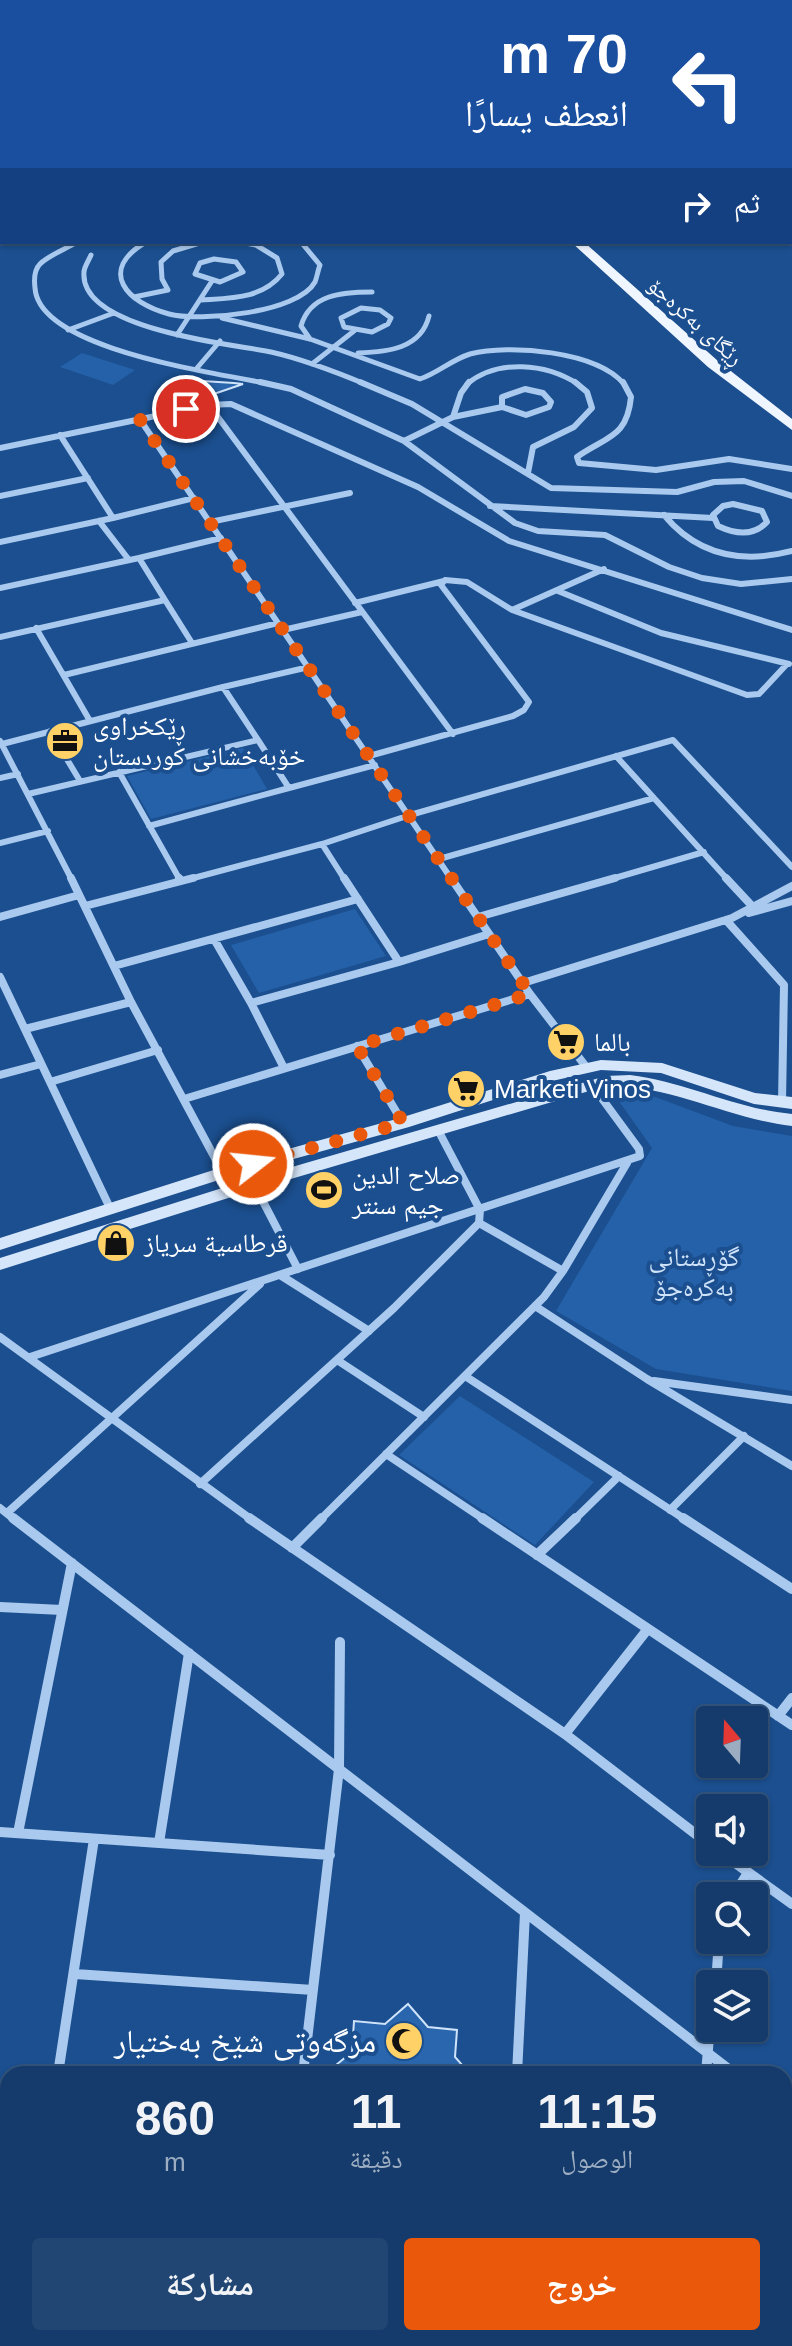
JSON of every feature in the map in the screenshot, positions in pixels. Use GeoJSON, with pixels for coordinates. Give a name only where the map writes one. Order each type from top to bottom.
{"type":"FeatureCollection","features":[{"type":"Feature","properties":{"kind":"main road","name":"ڕێگای بەکرەجۆ"},"geometry":{"type":"LineString","coordinates":[[579,244],[713,364],[792,426]]}},
{"type":"Feature","properties":{"kind":"main road","name":"ڕێگای بەکرەجۆ"},"geometry":{"type":"LineString","coordinates":[[598,244],[738,369],[792,411]]}},
{"type":"Feature","properties":{"kind":"main road"},"geometry":{"type":"LineString","coordinates":[[787,1103],[754,1098],[662,1068],[615,1064],[589,1076],[438,1130],[8,1262],[9,1251],[4,1242],[550,1076],[589,1076],[644,1082],[755,1117],[792,1120]]}},
{"type":"Feature","properties":{"kind":"street"},"geometry":{"type":"LineString","coordinates":[[74,244],[39,265],[33,284],[45,310],[68,330],[90,341],[130,354],[291,389],[404,441],[489,506],[515,523],[538,531],[605,535],[669,567],[702,578],[741,584],[792,579]]}},
{"type":"Feature","properties":{"kind":"street"},"geometry":{"type":"LineString","coordinates":[[143,244],[130,253],[120,270],[123,287],[158,310],[190,317],[222,318],[271,310],[300,297],[312,287],[319,275],[320,264],[314,253],[303,244]]}},
{"type":"Feature","properties":{"kind":"street"},"geometry":{"type":"LineString","coordinates":[[134,297],[168,290],[159,276],[158,266],[164,257],[175,250],[196,244]]}},
{"type":"Feature","properties":{"kind":"street"},"geometry":{"type":"LineString","coordinates":[[201,300],[247,296],[278,281],[282,274],[277,258],[251,244]]}},
{"type":"Feature","properties":{"kind":"street"},"geometry":{"type":"LineString","coordinates":[[91,255],[84,272],[87,287],[114,313],[154,331],[220,341],[312,364],[412,404],[551,488],[677,492],[714,482],[744,481],[792,496]]}},
{"type":"Feature","properties":{"kind":"street"},"geometry":{"type":"LineString","coordinates":[[222,259],[236,262],[243,268],[235,279],[212,281],[195,274],[196,267],[206,261],[222,259]]}},
{"type":"Feature","properties":{"kind":"street"},"geometry":{"type":"LineString","coordinates":[[177,335],[212,281]]}},
{"type":"Feature","properties":{"kind":"street"},"geometry":{"type":"LineString","coordinates":[[310,339],[301,326],[303,314],[314,303],[332,295],[372,292]]}},
{"type":"Feature","properties":{"kind":"street"},"geometry":{"type":"LineString","coordinates":[[312,364],[354,331],[380,330],[387,327],[391,318],[371,308],[351,310],[341,318],[341,323],[354,331]]}},
{"type":"Feature","properties":{"kind":"street"},"geometry":{"type":"LineString","coordinates":[[68,330],[114,313]]}},
{"type":"Feature","properties":{"kind":"street"},"geometry":{"type":"LineString","coordinates":[[353,353],[399,348],[418,340],[428,328],[429,316]]}},
{"type":"Feature","properties":{"kind":"street"},"geometry":{"type":"LineString","coordinates":[[222,318],[310,339],[420,379],[445,364],[488,351],[530,349],[572,356],[616,378],[625,387],[631,405],[629,416],[617,435],[577,457],[579,463],[656,470],[729,459],[792,469]]}},
{"type":"Feature","properties":{"kind":"street"},"geometry":{"type":"LineString","coordinates":[[197,368],[220,341]]}},
{"type":"Feature","properties":{"kind":"street"},"geometry":{"type":"LineString","coordinates":[[453,417],[463,389],[471,381],[497,370],[517,367],[550,371],[569,377],[582,386],[592,403],[588,418],[578,426],[533,447],[528,473]]}},
{"type":"Feature","properties":{"kind":"street"},"geometry":{"type":"LineString","coordinates":[[404,441],[453,417],[502,407],[516,414],[536,414],[549,407],[551,402],[543,393],[516,390],[502,397],[502,407]]}},
{"type":"Feature","properties":{"kind":"street"},"geometry":{"type":"LineString","coordinates":[[209,405],[453,734]]}},
{"type":"Feature","properties":{"kind":"street"},"geometry":{"type":"LineString","coordinates":[[0,448],[209,405],[235,406],[406,482],[509,541],[792,630]]}},
{"type":"Feature","properties":{"kind":"street"},"geometry":{"type":"LineString","coordinates":[[30,1357],[627,1163],[640,1156],[639,1149],[530,994],[139,418]]}},
{"type":"Feature","properties":{"kind":"street"},"geometry":{"type":"LineString","coordinates":[[60,435],[113,518]]}},
{"type":"Feature","properties":{"kind":"street"},"geometry":{"type":"LineString","coordinates":[[0,496],[88,478]]}},
{"type":"Feature","properties":{"kind":"street"},"geometry":{"type":"LineString","coordinates":[[210,522],[350,493]]}},
{"type":"Feature","properties":{"kind":"street"},"geometry":{"type":"LineString","coordinates":[[0,542],[194,498]]}},
{"type":"Feature","properties":{"kind":"street"},"geometry":{"type":"LineString","coordinates":[[744,504],[762,511],[767,522],[757,531],[736,533],[718,526],[713,518],[716,510],[723,506],[744,504]]}},
{"type":"Feature","properties":{"kind":"street"},"geometry":{"type":"LineString","coordinates":[[489,506],[713,518]]}},
{"type":"Feature","properties":{"kind":"street"},"geometry":{"type":"LineString","coordinates":[[664,515],[683,538],[711,553],[760,558],[792,551]]}},
{"type":"Feature","properties":{"kind":"street"},"geometry":{"type":"LineString","coordinates":[[99,521],[129,560]]}},
{"type":"Feature","properties":{"kind":"street"},"geometry":{"type":"LineString","coordinates":[[0,588],[221,538]]}},
{"type":"Feature","properties":{"kind":"street"},"geometry":{"type":"LineString","coordinates":[[139,558],[192,643]]}},
{"type":"Feature","properties":{"kind":"street"},"geometry":{"type":"LineString","coordinates":[[512,610],[604,569]]}},
{"type":"Feature","properties":{"kind":"street"},"geometry":{"type":"LineString","coordinates":[[355,603],[445,580],[467,582],[512,610],[747,695],[759,694],[789,664]]}},
{"type":"Feature","properties":{"kind":"street"},"geometry":{"type":"LineString","coordinates":[[369,756],[513,716],[524,710],[529,702],[441,585],[445,580]]}},
{"type":"Feature","properties":{"kind":"street"},"geometry":{"type":"LineString","coordinates":[[558,591],[661,633],[789,664]]}},
{"type":"Feature","properties":{"kind":"street"},"geometry":{"type":"LineString","coordinates":[[0,637],[165,600]]}},
{"type":"Feature","properties":{"kind":"street"},"geometry":{"type":"LineString","coordinates":[[283,630],[362,612]]}},
{"type":"Feature","properties":{"kind":"street"},"geometry":{"type":"LineString","coordinates":[[64,675],[278,623]]}},
{"type":"Feature","properties":{"kind":"street"},"geometry":{"type":"LineString","coordinates":[[36,628],[90,721]]}},
{"type":"Feature","properties":{"kind":"street"},"geometry":{"type":"LineString","coordinates":[[223,1173],[131,1002],[1,742],[309,667]]}},
{"type":"Feature","properties":{"kind":"street"},"geometry":{"type":"LineString","coordinates":[[223,687],[289,788]]}},
{"type":"Feature","properties":{"kind":"street"},"geometry":{"type":"LineString","coordinates":[[50,731],[80,781]]}},
{"type":"Feature","properties":{"kind":"street"},"geometry":{"type":"LineString","coordinates":[[28,794],[258,740]]}},
{"type":"Feature","properties":{"kind":"street"},"geometry":{"type":"LineString","coordinates":[[85,906],[322,844],[410,815],[673,740],[792,867]]}},
{"type":"Feature","properties":{"kind":"street"},"geometry":{"type":"LineString","coordinates":[[616,756],[753,907]]}},
{"type":"Feature","properties":{"kind":"street"},"geometry":{"type":"LineString","coordinates":[[149,826],[375,765]]}},
{"type":"Feature","properties":{"kind":"street"},"geometry":{"type":"LineString","coordinates":[[119,772],[181,881]]}},
{"type":"Feature","properties":{"kind":"street"},"geometry":{"type":"LineString","coordinates":[[0,778],[18,774]]}},
{"type":"Feature","properties":{"kind":"street"},"geometry":{"type":"LineString","coordinates":[[439,859],[654,798]]}},
{"type":"Feature","properties":{"kind":"street"},"geometry":{"type":"LineString","coordinates":[[0,843],[48,831]]}},
{"type":"Feature","properties":{"kind":"street"},"geometry":{"type":"LineString","coordinates":[[322,844],[399,962]]}},
{"type":"Feature","properties":{"kind":"street"},"geometry":{"type":"LineString","coordinates":[[478,917],[704,852]]}},
{"type":"Feature","properties":{"kind":"street"},"geometry":{"type":"LineString","coordinates":[[729,919],[792,886]]}},
{"type":"Feature","properties":{"kind":"street"},"geometry":{"type":"LineString","coordinates":[[0,917],[79,895]]}},
{"type":"Feature","properties":{"kind":"street"},"geometry":{"type":"LineString","coordinates":[[114,966],[358,899]]}},
{"type":"Feature","properties":{"kind":"street"},"geometry":{"type":"LineString","coordinates":[[523,983],[792,901]]}},
{"type":"Feature","properties":{"kind":"street"},"geometry":{"type":"LineString","coordinates":[[729,919],[788,983],[782,1042],[787,1103]]}},
{"type":"Feature","properties":{"kind":"street"},"geometry":{"type":"LineString","coordinates":[[251,1003],[489,934]]}},
{"type":"Feature","properties":{"kind":"street"},"geometry":{"type":"LineString","coordinates":[[214,939],[284,1068]]}},
{"type":"Feature","properties":{"kind":"street"},"geometry":{"type":"LineString","coordinates":[[0,977],[110,1208]]}},
{"type":"Feature","properties":{"kind":"street"},"geometry":{"type":"LineString","coordinates":[[184,1099],[530,994]]}},
{"type":"Feature","properties":{"kind":"street"},"geometry":{"type":"LineString","coordinates":[[25,1029],[131,1002]]}},
{"type":"Feature","properties":{"kind":"street"},"geometry":{"type":"LineString","coordinates":[[782,1042],[792,1039]]}},
{"type":"Feature","properties":{"kind":"street"},"geometry":{"type":"LineString","coordinates":[[357,1046],[403,1123]]}},
{"type":"Feature","properties":{"kind":"street"},"geometry":{"type":"LineString","coordinates":[[50,1082],[158,1050]]}},
{"type":"Feature","properties":{"kind":"street"},"geometry":{"type":"LineString","coordinates":[[0,1075],[41,1064]]}},
{"type":"Feature","properties":{"kind":"street"},"geometry":{"type":"LineString","coordinates":[[200,1484],[369,1331],[479,1223],[480,1210],[438,1130]]}},
{"type":"Feature","properties":{"kind":"street"},"geometry":{"type":"LineString","coordinates":[[292,1548],[535,1306],[563,1271],[627,1163]]}},
{"type":"Feature","properties":{"kind":"street"},"geometry":{"type":"LineString","coordinates":[[254,1184],[298,1269]]}},
{"type":"Feature","properties":{"kind":"street"},"geometry":{"type":"LineString","coordinates":[[479,1223],[563,1271]]}},
{"type":"Feature","properties":{"kind":"street"},"geometry":{"type":"LineString","coordinates":[[280,1275],[369,1331]]}},
{"type":"Feature","properties":{"kind":"street"},"geometry":{"type":"LineString","coordinates":[[264,1280],[111,1420],[4,1511],[724,2066]]}},
{"type":"Feature","properties":{"kind":"street"},"geometry":{"type":"LineString","coordinates":[[535,1306],[647,1379],[792,1466]]}},
{"type":"Feature","properties":{"kind":"street"},"geometry":{"type":"LineString","coordinates":[[0,1337],[200,1484],[565,1734],[696,1834]]}},
{"type":"Feature","properties":{"kind":"street"},"geometry":{"type":"LineString","coordinates":[[337,1360],[424,1417]]}},
{"type":"Feature","properties":{"kind":"street"},"geometry":{"type":"LineString","coordinates":[[465,1376],[792,1589]]}},
{"type":"Feature","properties":{"kind":"street"},"geometry":{"type":"LineString","coordinates":[[647,1379],[792,1400]]}},
{"type":"Feature","properties":{"kind":"street"},"geometry":{"type":"LineString","coordinates":[[670,1510],[744,1436]]}},
{"type":"Feature","properties":{"kind":"street"},"geometry":{"type":"LineString","coordinates":[[386,1454],[792,1725]]}},
{"type":"Feature","properties":{"kind":"street"},"geometry":{"type":"LineString","coordinates":[[537,1555],[619,1476]]}},
{"type":"Feature","properties":{"kind":"street"},"geometry":{"type":"LineString","coordinates":[[18,1833],[72,1563]]}},
{"type":"Feature","properties":{"kind":"street"},"geometry":{"type":"LineString","coordinates":[[0,1607],[62,1610]]}},
{"type":"Feature","properties":{"kind":"street"},"geometry":{"type":"LineString","coordinates":[[565,1734],[647,1630]]}},
{"type":"Feature","properties":{"kind":"street"},"geometry":{"type":"LineString","coordinates":[[304,2066],[339,1769],[340,1642]]}},
{"type":"Feature","properties":{"kind":"street"},"geometry":{"type":"LineString","coordinates":[[159,1843],[189,1653]]}},
{"type":"Feature","properties":{"kind":"street"},"geometry":{"type":"LineString","coordinates":[[778,1716],[792,1698]]}},
{"type":"Feature","properties":{"kind":"street"},"geometry":{"type":"LineString","coordinates":[[0,1832],[330,1855]]}},
{"type":"Feature","properties":{"kind":"street"},"geometry":{"type":"LineString","coordinates":[[59,2066],[94,1839]]}},
{"type":"Feature","properties":{"kind":"street"},"geometry":{"type":"LineString","coordinates":[[739,1866],[792,1904]]}},
{"type":"Feature","properties":{"kind":"street"},"geometry":{"type":"LineString","coordinates":[[742,1882],[748,1873]]}},
{"type":"Feature","properties":{"kind":"street"},"geometry":{"type":"LineString","coordinates":[[517,2066],[525,1913]]}},
{"type":"Feature","properties":{"kind":"street"},"geometry":{"type":"LineString","coordinates":[[75,1974],[313,1990]]}},
{"type":"Feature","properties":{"kind":"street"},"geometry":{"type":"LineString","coordinates":[[706,2066],[707,2042]]}},
{"type":"Feature","properties":{"kind":"green space"},"geometry":{"type":"Polygon","coordinates":[[[82,353],[135,370],[113,385],[60,367],[82,353]]]}},
{"type":"Feature","properties":{"kind":"green space"},"geometry":{"type":"Polygon","coordinates":[[[243,748],[267,789],[151,819],[127,776],[243,748]]]}},
{"type":"Feature","properties":{"kind":"green space"},"geometry":{"type":"Polygon","coordinates":[[[355,909],[386,956],[259,993],[231,945],[355,909]]]}},
{"type":"Feature","properties":{"kind":"green space","name":"گۆڕستانی بەکرەجۆ"},"geometry":{"type":"Polygon","coordinates":[[[614,1094],[650,1095],[733,1126],[792,1136],[792,1391],[656,1369],[556,1311],[652,1148],[614,1094]]]}},
{"type":"Feature","properties":{"kind":"green space"},"geometry":{"type":"Polygon","coordinates":[[[460,1396],[594,1482],[535,1545],[399,1455],[460,1396]]]}},
{"type":"Feature","properties":{"kind":"building"},"geometry":{"type":"Polygon","coordinates":[[[186,380],[243,384],[208,396],[181,395],[186,380]]]}},
{"type":"Feature","properties":{"kind":"building","name":"مزگەوتی شێخ بەختیار"},"geometry":{"type":"Polygon","coordinates":[[[408,2004],[428,2027],[457,2030],[455,2057],[463,2066],[335,2066],[352,2052],[354,2021],[385,2024],[408,2004]]]}},
{"type":"Feature","properties":{"kind":"place","name":"ڕێکخراوی خۆبەخشانی کوردستان"},"geometry":{"type":"Point","coordinates":[65,741]}},
{"type":"Feature","properties":{"kind":"place","name":"بالما"},"geometry":{"type":"Point","coordinates":[566,1042]}},
{"type":"Feature","properties":{"kind":"place","name":"Marketi Vinos"},"geometry":{"type":"Point","coordinates":[466,1089]}},
{"type":"Feature","properties":{"kind":"place","name":"صلاح الدين جيم سنتر"},"geometry":{"type":"Point","coordinates":[324,1190]}},
{"type":"Feature","properties":{"kind":"place","name":"قرطاسية سرياز"},"geometry":{"type":"Point","coordinates":[116,1243]}},
{"type":"Feature","properties":{"kind":"place","name":"مزگەوتی شێخ بەختیار"},"geometry":{"type":"Point","coordinates":[404,2041]}},
{"type":"Feature","properties":{"kind":"route"},"geometry":{"type":"LineString","coordinates":[[186,409],[139,418],[530,994],[357,1046],[403,1123],[253,1164]]}}]}
